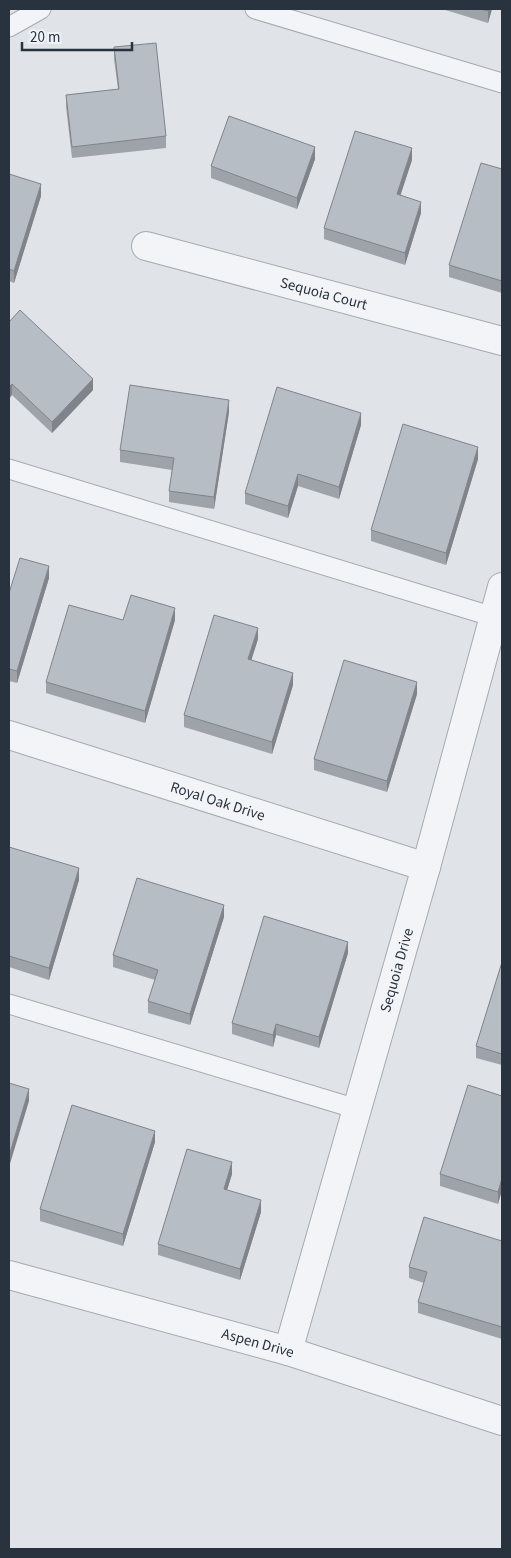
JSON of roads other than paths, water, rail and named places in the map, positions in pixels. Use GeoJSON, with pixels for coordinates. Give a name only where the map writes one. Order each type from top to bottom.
{"type":"FeatureCollection","features":[{"type":"Feature","properties":{"kind":"street","name":"Sequoia Court"},"geometry":{"type":"LineString","coordinates":[[146,246],[502,341]]}},
{"type":"Feature","properties":{"kind":"street","name":"Sequoia Drive"},"geometry":{"type":"LineString","coordinates":[[288,1351],[426,867],[502,588]]}},
{"type":"Feature","properties":{"kind":"street","name":"Royal Oak Drive"},"geometry":{"type":"LineString","coordinates":[[9,735],[426,867]]}},
{"type":"Feature","properties":{"kind":"street","name":"Aspen Drive"},"geometry":{"type":"LineString","coordinates":[[9,1275],[288,1351],[502,1421]]}},
{"type":"Feature","properties":{"kind":"lane"},"geometry":{"type":"LineString","coordinates":[[9,27],[41,9]]}},
{"type":"Feature","properties":{"kind":"lane"},"geometry":{"type":"LineString","coordinates":[[255,9],[502,83]]}},
{"type":"Feature","properties":{"kind":"lane"},"geometry":{"type":"LineString","coordinates":[[9,469],[494,618]]}},
{"type":"Feature","properties":{"kind":"lane"},"geometry":{"type":"LineString","coordinates":[[9,1004],[357,1109]]}}]}
